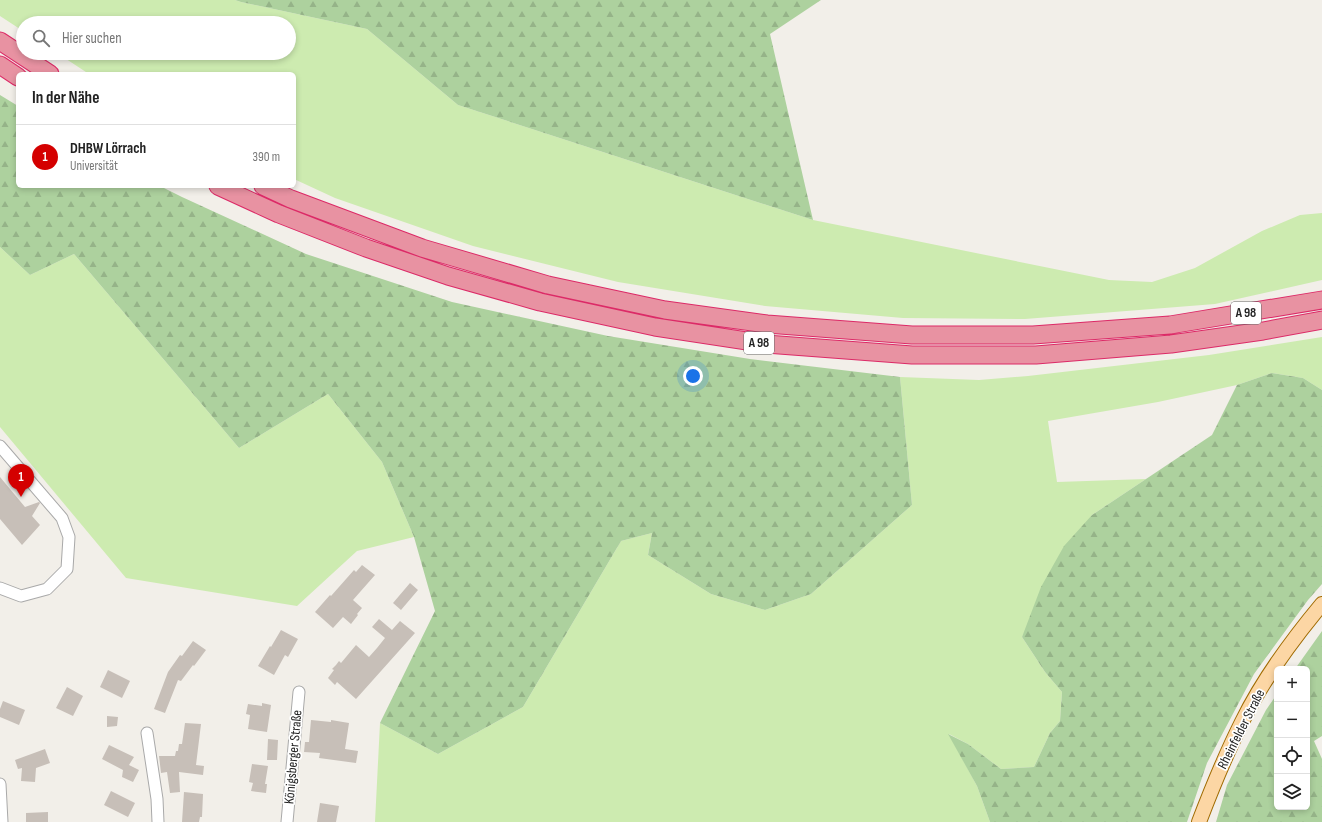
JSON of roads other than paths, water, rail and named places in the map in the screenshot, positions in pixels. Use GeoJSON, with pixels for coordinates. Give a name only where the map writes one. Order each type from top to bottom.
{"type":"FeatureCollection","features":[{"type":"Feature","properties":{"kind":"highway"},"geometry":{"type":"LineString","coordinates":[[0,42],[16,52]]}},
{"type":"Feature","properties":{"kind":"highway"},"geometry":{"type":"LineString","coordinates":[[28,60],[47,72]]}},
{"type":"Feature","properties":{"kind":"highway"},"geometry":{"type":"LineString","coordinates":[[0,65],[16,76]]}},
{"type":"Feature","properties":{"kind":"highway","name":"A 98"},"geometry":{"type":"LineString","coordinates":[[222,188],[279,214],[366,248],[448,276],[540,302],[655,327],[766,344],[912,355],[1036,354],[1171,344],[1263,331],[1322,320]]}},
{"type":"Feature","properties":{"kind":"highway","name":"A 98"},"geometry":{"type":"LineString","coordinates":[[267,188],[291,199],[422,248],[548,285],[664,310],[767,324],[912,335],[1033,335],[1170,325],[1322,300]]}},
{"type":"Feature","properties":{"kind":"main road","name":"Rheinfelder Straße"},"geometry":{"type":"LineString","coordinates":[[1199,822],[1213,785],[1243,720],[1285,651],[1322,604]]}},
{"type":"Feature","properties":{"kind":"street"},"geometry":{"type":"LineString","coordinates":[[0,446],[62,518],[69,537],[67,570],[47,590],[21,596],[0,588]]}},
{"type":"Feature","properties":{"kind":"street","name":"Königsberger Straße"},"geometry":{"type":"LineString","coordinates":[[287,822],[299,692]]}},
{"type":"Feature","properties":{"kind":"street"},"geometry":{"type":"LineString","coordinates":[[147,733],[156,793],[158,822]]}},
{"type":"Feature","properties":{"kind":"street"},"geometry":{"type":"LineString","coordinates":[[0,784],[2,822]]}},
{"type":"Feature","properties":{"kind":"place","name":"DHBW Lörrach"},"geometry":{"type":"Point","coordinates":[21,497]}}]}
